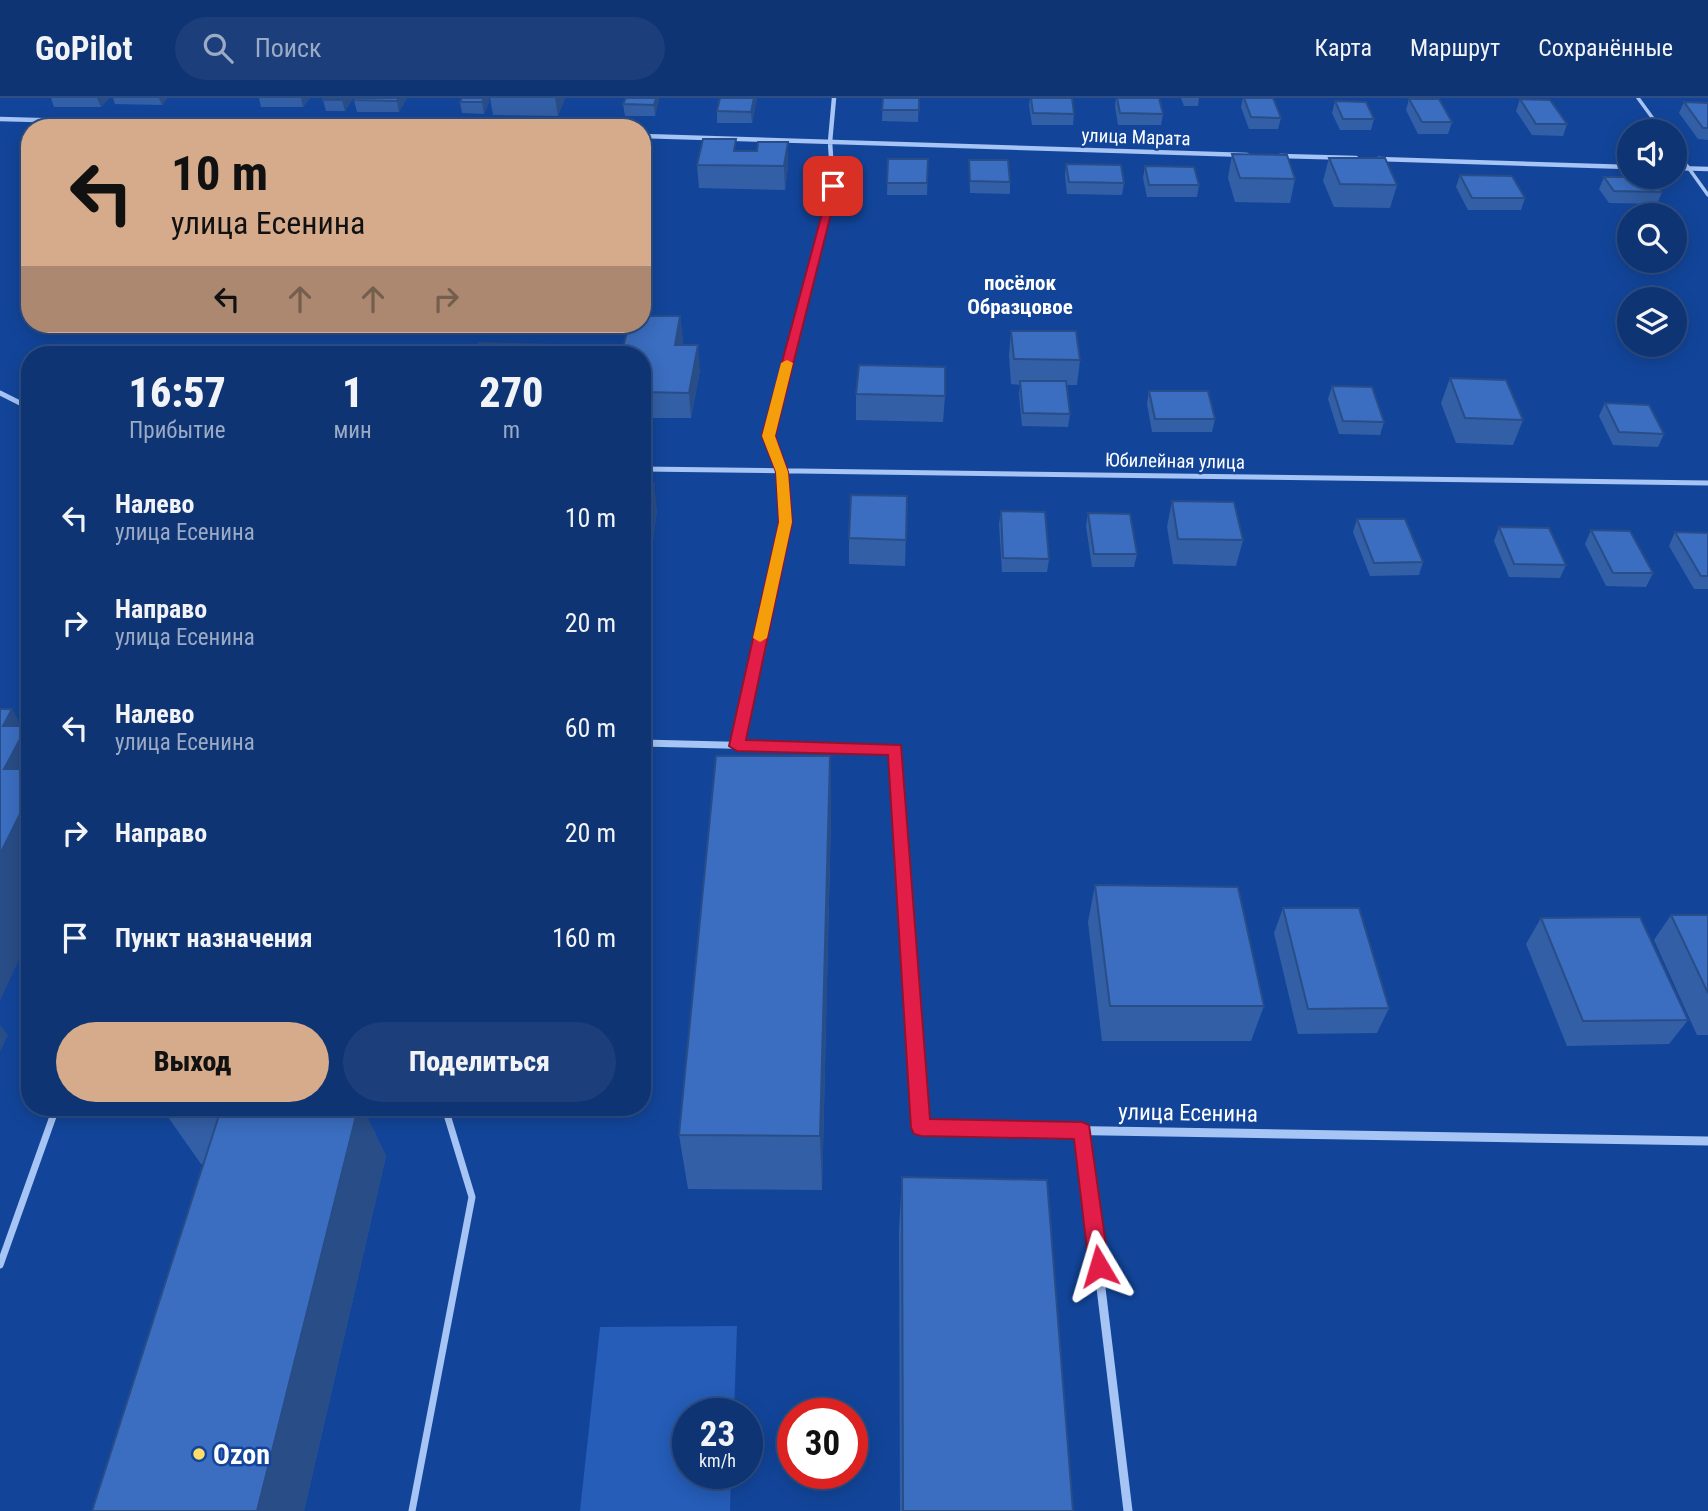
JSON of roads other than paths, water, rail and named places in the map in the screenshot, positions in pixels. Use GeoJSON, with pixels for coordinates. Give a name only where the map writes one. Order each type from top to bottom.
{"type":"FeatureCollection","features":[{"type":"Feature","properties":{"kind":"street"},"geometry":{"type":"LineString","coordinates":[[782,472],[769,436],[833,186],[830,142],[834,98]]}},
{"type":"Feature","properties":{"kind":"street"},"geometry":{"type":"LineString","coordinates":[[0,119],[21,120]]}},
{"type":"Feature","properties":{"kind":"street","name":"улица Марата"},"geometry":{"type":"LineString","coordinates":[[651,136],[1257,155]]}},
{"type":"Feature","properties":{"kind":"street"},"geometry":{"type":"LineString","coordinates":[[1271,156],[1617,167]]}},
{"type":"Feature","properties":{"kind":"street"},"geometry":{"type":"LineString","coordinates":[[1689,169],[1708,169]]}},
{"type":"Feature","properties":{"kind":"street"},"geometry":{"type":"LineString","coordinates":[[0,393],[21,404]]}},
{"type":"Feature","properties":{"kind":"street","name":"Юбилейная улица"},"geometry":{"type":"LineString","coordinates":[[651,469],[1708,484]]}},
{"type":"Feature","properties":{"kind":"street","name":"улица Есенина"},"geometry":{"type":"LineString","coordinates":[[651,743],[895,749],[921,1128],[1708,1141]]}},
{"type":"Feature","properties":{"kind":"street"},"geometry":{"type":"LineString","coordinates":[[1082,1131],[1128,1511]]}},
{"type":"Feature","properties":{"kind":"lane"},"geometry":{"type":"LineString","coordinates":[[1638,98],[1653,119]]}},
{"type":"Feature","properties":{"kind":"lane"},"geometry":{"type":"LineString","coordinates":[[1687,166],[1708,195]]}},
{"type":"Feature","properties":{"kind":"lane"},"geometry":{"type":"LineString","coordinates":[[737,746],[785,522],[782,472]]}},
{"type":"Feature","properties":{"kind":"lane"},"geometry":{"type":"LineString","coordinates":[[0,1265],[53,1116]]}},
{"type":"Feature","properties":{"kind":"lane"},"geometry":{"type":"LineString","coordinates":[[412,1511],[472,1197],[447,1116]]}},
{"type":"Feature","properties":{"kind":"place","name":"Ozon"},"geometry":{"type":"Point","coordinates":[199,1454]}},
{"type":"Feature","properties":{"kind":"district","name":"посёлок Образцовое"},"geometry":{"type":"Point","coordinates":[1020,295]}}]}
